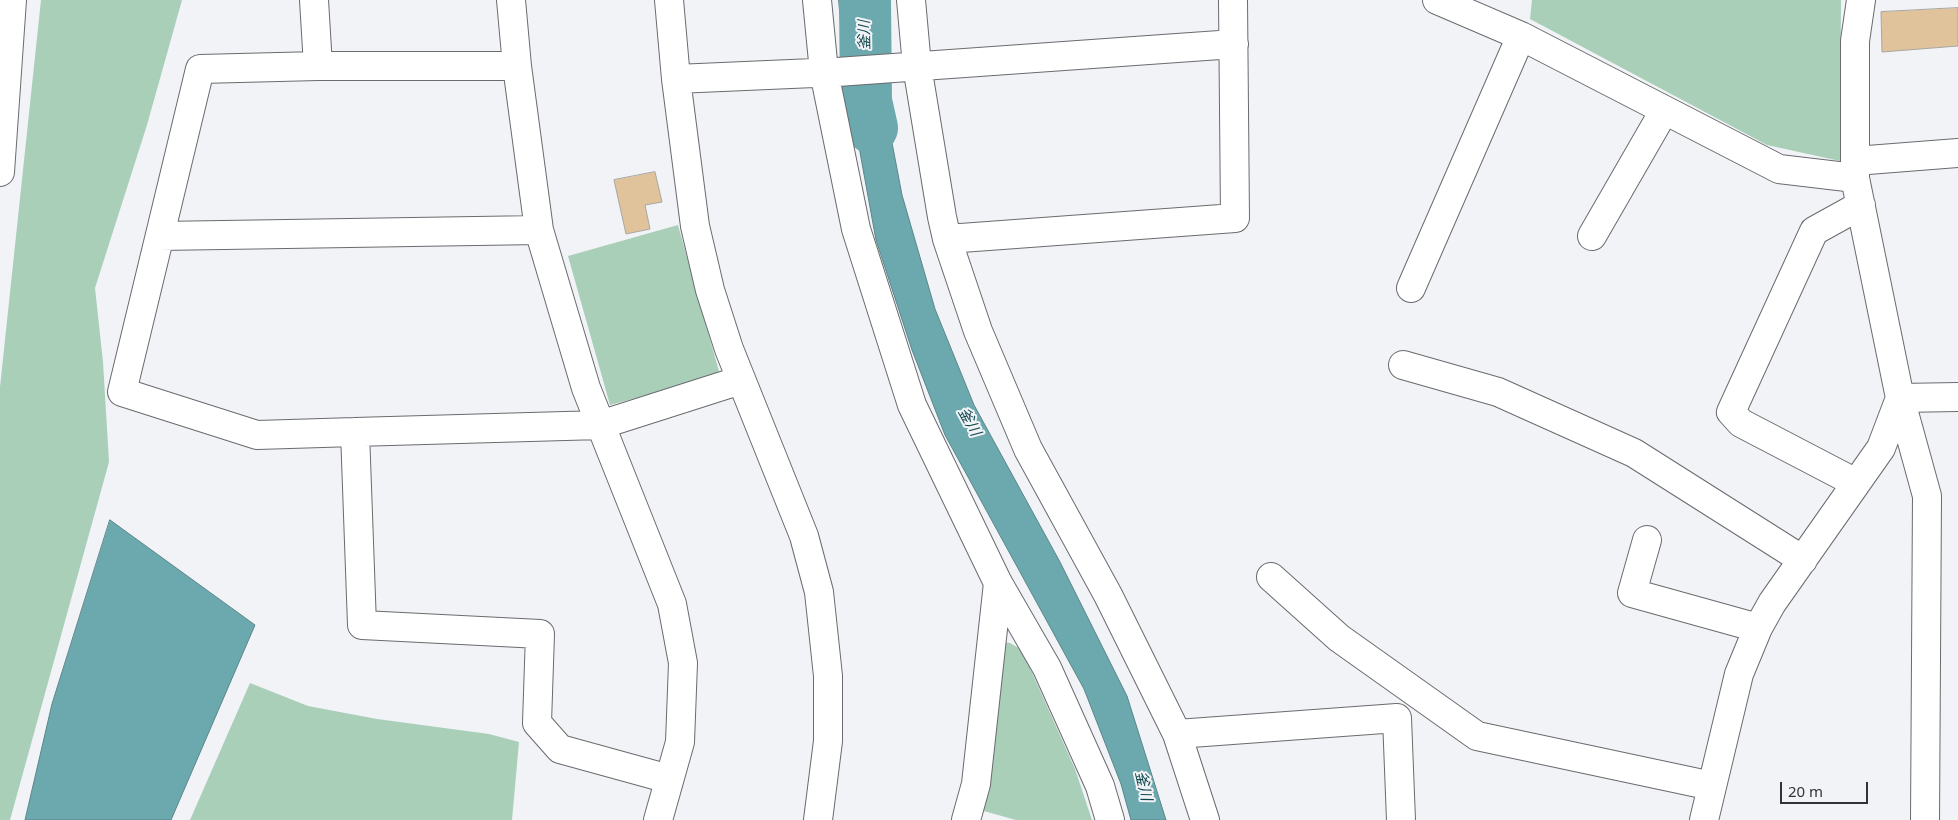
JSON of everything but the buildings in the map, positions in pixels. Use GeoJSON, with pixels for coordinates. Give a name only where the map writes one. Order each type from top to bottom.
{"type":"FeatureCollection","features":[{"type":"Feature","properties":{"kind":"street"},"geometry":{"type":"LineString","coordinates":[[0,172],[12,0]]}},
{"type":"Feature","properties":{"kind":"street"},"geometry":{"type":"LineString","coordinates":[[314,0],[318,66]]}},
{"type":"Feature","properties":{"kind":"street"},"geometry":{"type":"LineString","coordinates":[[511,0],[517,66],[539,230],[586,388],[672,604],[683,663],[680,742],[658,820]]}},
{"type":"Feature","properties":{"kind":"street"},"geometry":{"type":"LineString","coordinates":[[669,0],[676,79],[695,226],[710,290],[729,349],[804,536],[819,592],[828,685],[828,741],[818,820]]}},
{"type":"Feature","properties":{"kind":"street"},"geometry":{"type":"LineString","coordinates":[[818,0],[856,229],[912,405],[998,582],[1047,668],[1100,786],[1110,820]]}},
{"type":"Feature","properties":{"kind":"street"},"geometry":{"type":"LineString","coordinates":[[911,0],[911,66],[947,239],[978,331],[1028,449],[1108,595],[1177,734],[1205,820]]}},
{"type":"Feature","properties":{"kind":"street"},"geometry":{"type":"LineString","coordinates":[[947,239],[1235,218],[1233,0]]}},
{"type":"Feature","properties":{"kind":"street"},"geometry":{"type":"LineString","coordinates":[[1437,0],[1521,36],[1779,169],[1855,169],[1958,153]]}},
{"type":"Feature","properties":{"kind":"street"},"geometry":{"type":"LineString","coordinates":[[1861,0],[1854,41],[1855,169],[1900,398],[1927,496],[1925,820]]}},
{"type":"Feature","properties":{"kind":"street"},"geometry":{"type":"LineString","coordinates":[[1411,288],[1521,36]]}},
{"type":"Feature","properties":{"kind":"street"},"geometry":{"type":"LineString","coordinates":[[676,79],[831,72],[1234,44]]}},
{"type":"Feature","properties":{"kind":"street"},"geometry":{"type":"LineString","coordinates":[[517,66],[318,66],[200,69],[122,392],[257,435],[600,425],[741,380]]}},
{"type":"Feature","properties":{"kind":"street"},"geometry":{"type":"LineString","coordinates":[[1592,236],[1664,111]]}},
{"type":"Feature","properties":{"kind":"street"},"geometry":{"type":"LineString","coordinates":[[1856,483],[1741,423],[1732,412],[1814,231],[1861,205]]}},
{"type":"Feature","properties":{"kind":"street"},"geometry":{"type":"LineString","coordinates":[[160,236],[539,230]]}},
{"type":"Feature","properties":{"kind":"street"},"geometry":{"type":"LineString","coordinates":[[1403,365],[1498,392],[1634,453],[1802,560]]}},
{"type":"Feature","properties":{"kind":"street"},"geometry":{"type":"LineString","coordinates":[[1900,398],[1958,397]]}},
{"type":"Feature","properties":{"kind":"street"},"geometry":{"type":"LineString","coordinates":[[1704,820],[1739,674],[1758,628],[1772,603],[1881,448],[1900,398]]}},
{"type":"Feature","properties":{"kind":"street"},"geometry":{"type":"LineString","coordinates":[[355,432],[362,625],[540,634],[537,723],[560,749],[669,779]]}},
{"type":"Feature","properties":{"kind":"street"},"geometry":{"type":"LineString","coordinates":[[1647,540],[1632,593],[1758,628]]}},
{"type":"Feature","properties":{"kind":"street"},"geometry":{"type":"LineString","coordinates":[[1271,577],[1339,638],[1477,736],[1712,786]]}},
{"type":"Feature","properties":{"kind":"street"},"geometry":{"type":"LineString","coordinates":[[966,820],[976,784],[998,582]]}},
{"type":"Feature","properties":{"kind":"street"},"geometry":{"type":"LineString","coordinates":[[1177,734],[1397,718],[1401,820]]}},
{"type":"Feature","properties":{"kind":"green space"},"geometry":{"type":"Polygon","coordinates":[[[41,0],[182,0],[147,125],[95,288],[103,362],[109,462],[10,820],[0,820],[0,387],[41,0]]]}},
{"type":"Feature","properties":{"kind":"green space"},"geometry":{"type":"Polygon","coordinates":[[[1532,0],[1841,0],[1840,161],[1767,145],[1530,19],[1532,0]]]}},
{"type":"Feature","properties":{"kind":"green space"},"geometry":{"type":"Polygon","coordinates":[[[678,225],[720,375],[610,405],[568,256],[678,225]]]}},
{"type":"Feature","properties":{"kind":"green space"},"geometry":{"type":"Polygon","coordinates":[[[1001,642],[1010,643],[1022,650],[1075,769],[1092,820],[1016,820],[980,810],[1001,642]]]}},
{"type":"Feature","properties":{"kind":"green space"},"geometry":{"type":"Polygon","coordinates":[[[250,683],[308,706],[377,719],[489,734],[519,742],[512,820],[190,820],[250,683]]]}},
{"type":"Feature","properties":{"kind":"water"},"geometry":{"type":"Polygon","coordinates":[[[839,0],[876,0],[880,46],[843,47],[839,0]]]}},
{"type":"Feature","properties":{"kind":"water"},"geometry":{"type":"Polygon","coordinates":[[[880,80],[902,195],[935,309],[974,405],[1060,562],[1127,696],[1166,820],[1131,820],[1121,784],[1084,689],[945,435],[912,350],[876,240],[847,81],[880,80]]]}},
{"type":"Feature","properties":{"kind":"water"},"geometry":{"type":"Polygon","coordinates":[[[110,520],[255,625],[171,820],[25,820],[52,704],[110,520]]]}},
{"type":"Feature","properties":{"kind":"waterway","name":"釜川"},"geometry":{"type":"LineString","coordinates":[[865,0],[866,101],[872,128]]}}]}
